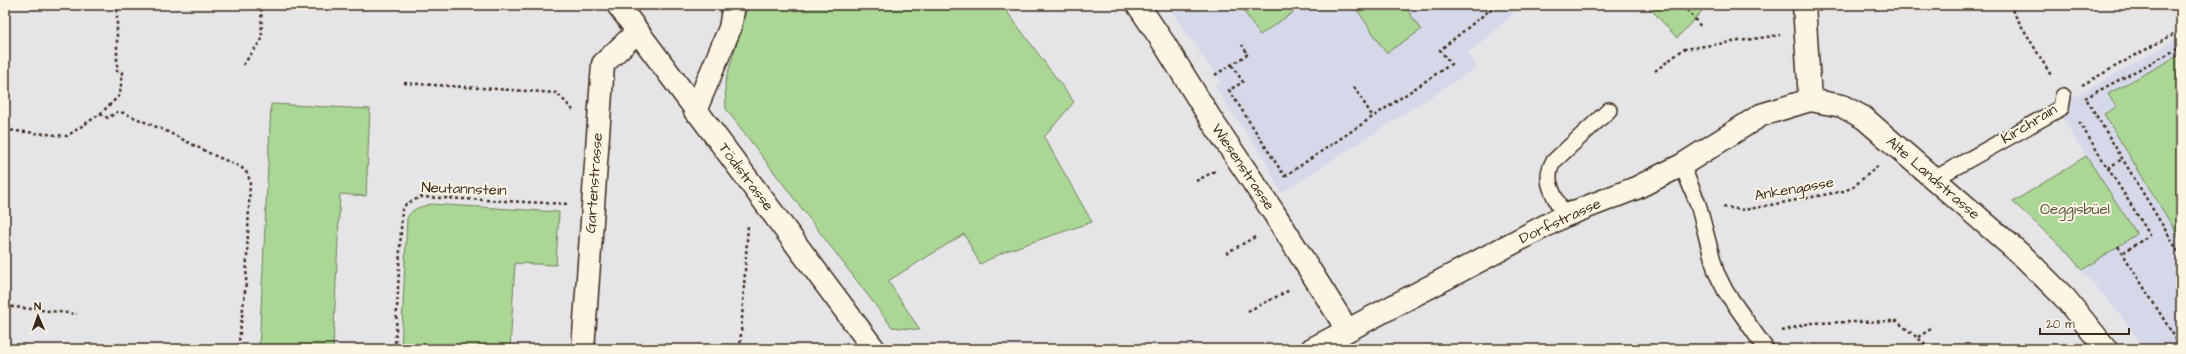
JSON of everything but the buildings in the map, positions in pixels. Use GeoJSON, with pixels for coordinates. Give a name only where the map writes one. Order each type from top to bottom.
{"type":"FeatureCollection","features":[{"type":"Feature","properties":{"kind":"street","name":"Tödistrasse"},"geometry":{"type":"LineString","coordinates":[[618,5],[695,111],[874,349]]}},
{"type":"Feature","properties":{"kind":"street"},"geometry":{"type":"LineString","coordinates":[[695,111],[730,28],[734,5]]}},
{"type":"Feature","properties":{"kind":"street","name":"Wiesenstrasse"},"geometry":{"type":"LineString","coordinates":[[1138,5],[1274,213],[1340,318],[1346,331]]}},
{"type":"Feature","properties":{"kind":"street"},"geometry":{"type":"LineString","coordinates":[[1804,5],[1810,100]]}},
{"type":"Feature","properties":{"kind":"street","name":"Gartenstrasse"},"geometry":{"type":"LineString","coordinates":[[583,349],[604,64],[637,32]]}},
{"type":"Feature","properties":{"kind":"street","name":"Dorfstrasse"},"geometry":{"type":"LineString","coordinates":[[1319,347],[1346,331],[1564,216],[1636,188],[1682,165],[1761,115],[1810,100]]}},
{"type":"Feature","properties":{"kind":"street","name":"Alte Landstrasse"},"geometry":{"type":"LineString","coordinates":[[1810,100],[1842,106],[1864,118],[1905,156],[1934,179],[2025,258],[2065,298],[2106,349]]}},
{"type":"Feature","properties":{"kind":"lane","name":"Kirchrain"},"geometry":{"type":"LineString","coordinates":[[1934,179],[2061,108],[2063,96]]}},
{"type":"Feature","properties":{"kind":"lane"},"geometry":{"type":"LineString","coordinates":[[1564,216],[1548,181],[1548,171],[1553,162],[1609,110]]}},
{"type":"Feature","properties":{"kind":"lane"},"geometry":{"type":"LineString","coordinates":[[1682,165],[1698,204],[1716,272],[1726,292],[1766,349]]}},
{"type":"Feature","properties":{"kind":"path"},"geometry":{"type":"LineString","coordinates":[[5,130],[67,136],[100,114],[120,95],[122,72],[117,71],[117,5]]}},
{"type":"Feature","properties":{"kind":"path"},"geometry":{"type":"LineString","coordinates":[[242,65],[262,39],[261,5]]}},
{"type":"Feature","properties":{"kind":"path"},"geometry":{"type":"LineString","coordinates":[[1281,180],[1451,64],[1440,50],[1496,5]]}},
{"type":"Feature","properties":{"kind":"path"},"geometry":{"type":"LineString","coordinates":[[1683,5],[1702,28]]}},
{"type":"Feature","properties":{"kind":"path"},"geometry":{"type":"LineString","coordinates":[[2009,5],[2063,96]]}},
{"type":"Feature","properties":{"kind":"path","name":"Kirchrain"},"geometry":{"type":"LineString","coordinates":[[2063,96],[2181,30]]}},
{"type":"Feature","properties":{"kind":"path"},"geometry":{"type":"LineString","coordinates":[[1655,71],[1684,49],[1787,34]]}},
{"type":"Feature","properties":{"kind":"path"},"geometry":{"type":"LineString","coordinates":[[1224,70],[1248,54],[1242,45]]}},
{"type":"Feature","properties":{"kind":"path"},"geometry":{"type":"LineString","coordinates":[[2181,47],[2086,98],[2181,256]]}},
{"type":"Feature","properties":{"kind":"path"},"geometry":{"type":"LineString","coordinates":[[1232,64],[1243,82],[1229,90],[1286,176]]}},
{"type":"Feature","properties":{"kind":"path"},"geometry":{"type":"LineString","coordinates":[[404,84],[557,93],[574,112],[579,113]]}},
{"type":"Feature","properties":{"kind":"path"},"geometry":{"type":"LineString","coordinates":[[1354,87],[1373,117]]}},
{"type":"Feature","properties":{"kind":"path"},"geometry":{"type":"LineString","coordinates":[[100,114],[108,118],[117,112],[124,113],[166,131],[211,154],[241,167],[247,173],[250,181],[246,283],[238,349]]}},
{"type":"Feature","properties":{"kind":"path"},"geometry":{"type":"LineString","coordinates":[[2078,120],[2150,235],[2124,252]]}},
{"type":"Feature","properties":{"kind":"path"},"geometry":{"type":"LineString","coordinates":[[2108,168],[2122,159]]}},
{"type":"Feature","properties":{"kind":"path","name":"Ankengasse"},"geometry":{"type":"LineString","coordinates":[[1698,204],[1744,210],[1844,191],[1853,187],[1884,162]]}},
{"type":"Feature","properties":{"kind":"path"},"geometry":{"type":"LineString","coordinates":[[1196,181],[1220,169]]}},
{"type":"Feature","properties":{"kind":"path","name":"Neutannstein"},"geometry":{"type":"LineString","coordinates":[[395,349],[402,210],[406,204],[421,197],[573,205]]}},
{"type":"Feature","properties":{"kind":"path"},"geometry":{"type":"LineString","coordinates":[[740,349],[748,224]]}},
{"type":"Feature","properties":{"kind":"path"},"geometry":{"type":"LineString","coordinates":[[1226,253],[1261,234]]}},
{"type":"Feature","properties":{"kind":"path"},"geometry":{"type":"LineString","coordinates":[[2118,246],[2124,252],[2181,347]]}},
{"type":"Feature","properties":{"kind":"path"},"geometry":{"type":"LineString","coordinates":[[1248,311],[1296,288]]}},
{"type":"Feature","properties":{"kind":"path"},"geometry":{"type":"LineString","coordinates":[[5,306],[77,314]]}},
{"type":"Feature","properties":{"kind":"path"},"geometry":{"type":"LineString","coordinates":[[1776,333],[1810,323],[1897,322],[1918,337],[1931,349]]}},
{"type":"Feature","properties":{"kind":"path"},"geometry":{"type":"LineString","coordinates":[[1918,337],[1931,329]]}},
{"type":"Feature","properties":{"kind":"shaded area"},"geometry":{"type":"Polygon","coordinates":[[[1167,5],[1470,5],[1514,10],[1512,15],[1467,54],[1477,67],[1281,193],[1265,160],[1215,87],[1221,82],[1167,5]]]}},
{"type":"Feature","properties":{"kind":"shaded area"},"geometry":{"type":"Polygon","coordinates":[[[2181,37],[2181,349],[2144,349],[2126,322],[2066,252],[2013,202],[2086,156],[2059,113],[2074,97],[2181,37]]]}},
{"type":"Feature","properties":{"kind":"green space"},"geometry":{"type":"Polygon","coordinates":[[[748,5],[1002,5],[1074,102],[1044,137],[1092,222],[1006,251],[980,264],[964,234],[888,281],[920,330],[892,327],[726,109],[725,83],[748,5]]]}},
{"type":"Feature","properties":{"kind":"green space"},"geometry":{"type":"Polygon","coordinates":[[[1240,5],[1304,5],[1260,35],[1240,5]]]}},
{"type":"Feature","properties":{"kind":"green space"},"geometry":{"type":"Polygon","coordinates":[[[1354,5],[1404,5],[1421,30],[1386,53],[1354,5]]]}},
{"type":"Feature","properties":{"kind":"green space"},"geometry":{"type":"Polygon","coordinates":[[[1647,5],[1700,5],[1704,9],[1677,38],[1647,5]]]}},
{"type":"Feature","properties":{"kind":"green space"},"geometry":{"type":"Polygon","coordinates":[[[2181,54],[2181,240],[2104,114],[2116,107],[2108,94],[2181,54]]]}},
{"type":"Feature","properties":{"kind":"green space"},"geometry":{"type":"Polygon","coordinates":[[[271,104],[370,109],[366,196],[340,194],[333,349],[259,349],[271,104]]]}},
{"type":"Feature","properties":{"kind":"green space","name":"Oeggisbüel"},"geometry":{"type":"Polygon","coordinates":[[[2086,156],[2137,234],[2082,270],[2066,251],[2013,202],[2086,156]]]}},
{"type":"Feature","properties":{"kind":"green space"},"geometry":{"type":"Polygon","coordinates":[[[431,204],[559,212],[556,265],[515,263],[510,349],[401,349],[407,218],[409,214],[415,210],[431,204]]]}}]}
